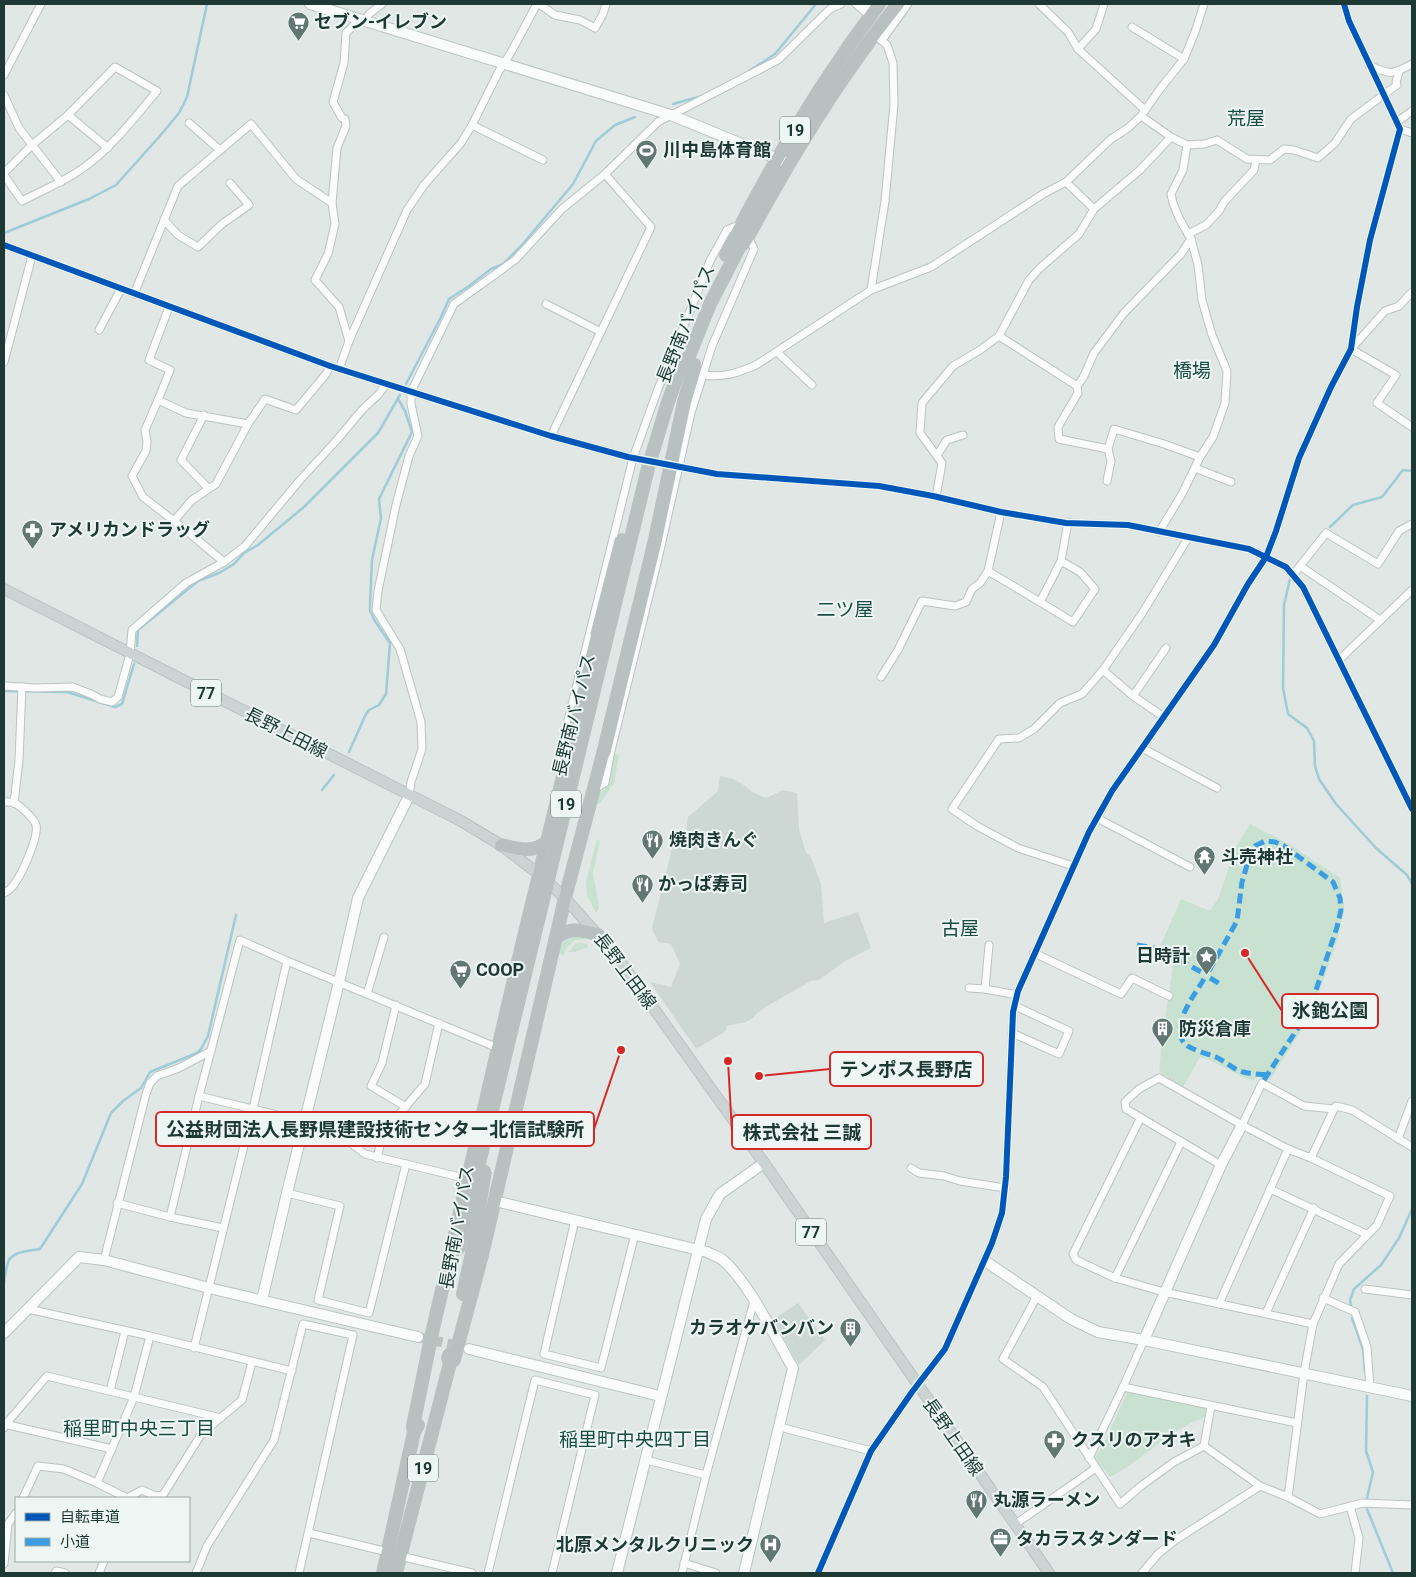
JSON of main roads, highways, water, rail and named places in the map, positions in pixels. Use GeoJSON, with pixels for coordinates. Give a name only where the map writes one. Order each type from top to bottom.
{"type":"FeatureCollection","features":[{"type":"Feature","properties":{"kind":"highway","name":"長野南バイパス"},"geometry":{"type":"LineString","coordinates":[[396,1573],[394,1554],[414,1432],[418,1427],[458,1250],[648,468],[667,405],[688,362],[716,290],[740,246],[746,240],[818,93],[867,10],[879,4]]}},
{"type":"Feature","properties":{"kind":"highway","name":"長野南バイパス"},"geometry":{"type":"LineString","coordinates":[[383,1573],[394,1554],[450,1363],[448,1358],[472,1253],[488,1152],[628,565],[658,455],[710,290],[741,224],[841,81],[878,37],[898,4]]}},
{"type":"Feature","properties":{"kind":"highway","name":"19"},"geometry":{"type":"LineString","coordinates":[[450,1363],[454,1360],[495,1201],[565,898],[603,754],[645,581],[684,402],[688,362]]}},
{"type":"Feature","properties":{"kind":"highway","name":"19"},"geometry":{"type":"LineString","coordinates":[[414,1432],[413,1426],[432,1333],[563,773],[616,562],[641,474],[662,410],[667,405]]}},
{"type":"Feature","properties":{"kind":"highway"},"geometry":{"type":"LineString","coordinates":[[559,791],[560,806],[564,810],[580,812],[588,806]]}},
{"type":"Feature","properties":{"kind":"highway"},"geometry":{"type":"LineString","coordinates":[[501,844],[530,850],[539,848],[548,841]]}},
{"type":"Feature","properties":{"kind":"highway"},"geometry":{"type":"LineString","coordinates":[[557,937],[573,930],[584,930],[598,935]]}},
{"type":"Feature","properties":{"kind":"main road","name":"長野上田線"},"geometry":{"type":"LineString","coordinates":[[4,589],[461,821],[501,844],[565,898],[621,963],[764,1163],[1048,1573]]}},
{"type":"Feature","properties":{"kind":"waterway"},"geometry":{"type":"LineString","coordinates":[[4,233],[89,199],[116,185],[159,137],[179,113],[187,97],[207,4]]}},
{"type":"Feature","properties":{"kind":"waterway"},"geometry":{"type":"LineString","coordinates":[[749,71],[775,54],[816,4]]}},
{"type":"Feature","properties":{"kind":"waterway"},"geometry":{"type":"LineString","coordinates":[[673,104],[702,96]]}},
{"type":"Feature","properties":{"kind":"waterway"},"geometry":{"type":"LineString","coordinates":[[406,384],[449,299],[491,269],[503,264],[522,245],[573,184],[596,141],[615,125],[635,117]]}},
{"type":"Feature","properties":{"kind":"waterway"},"geometry":{"type":"LineString","coordinates":[[137,646],[138,630],[198,581],[219,573],[234,564],[244,553],[258,545],[304,507],[378,433],[400,395]]}},
{"type":"Feature","properties":{"kind":"waterway"},"geometry":{"type":"LineString","coordinates":[[349,752],[366,714],[369,710],[379,705],[386,694],[390,643],[375,621],[370,611],[370,604],[372,560],[381,518],[379,499],[412,432],[405,411],[398,399]]}},
{"type":"Feature","properties":{"kind":"waterway"},"geometry":{"type":"LineString","coordinates":[[1330,527],[1353,505],[1382,497],[1403,470],[1412,471]]}},
{"type":"Feature","properties":{"kind":"waterway"},"geometry":{"type":"LineString","coordinates":[[1290,579],[1284,605],[1283,688],[1288,714],[1307,728],[1314,741],[1315,766],[1319,779],[1336,804],[1376,848],[1407,875],[1412,884]]}},
{"type":"Feature","properties":{"kind":"waterway"},"geometry":{"type":"LineString","coordinates":[[4,691],[67,692],[115,707],[122,704],[134,664]]}},
{"type":"Feature","properties":{"kind":"waterway"},"geometry":{"type":"LineString","coordinates":[[322,790],[334,775]]}},
{"type":"Feature","properties":{"kind":"waterway"},"geometry":{"type":"LineString","coordinates":[[4,1282],[10,1258],[22,1252],[40,1249],[82,1184],[111,1113],[123,1101],[141,1088],[150,1072],[197,1053],[201,1049],[208,1036],[236,915]]}},
{"type":"Feature","properties":{"kind":"waterway"},"geometry":{"type":"LineString","coordinates":[[1351,1305],[1350,1300],[1354,1289],[1381,1265],[1399,1238],[1412,1209]]}},
{"type":"Feature","properties":{"kind":"waterway"},"geometry":{"type":"LineString","coordinates":[[1352,1318],[1363,1349],[1365,1372]]}},
{"type":"Feature","properties":{"kind":"waterway"},"geometry":{"type":"LineString","coordinates":[[1367,1396],[1366,1451],[1373,1472],[1367,1498]]}},
{"type":"Feature","properties":{"kind":"waterway"},"geometry":{"type":"LineString","coordinates":[[1367,1509],[1393,1573]]}},
{"type":"Feature","properties":{"kind":"tunnel"},"geometry":{"type":"LineString","coordinates":[[418,1337],[464,1347]]}},
{"type":"Feature","properties":{"kind":"place","name":"セブン-イレブン"},"geometry":{"type":"Point","coordinates":[298,41]}},
{"type":"Feature","properties":{"kind":"place","name":"川中島体育館"},"geometry":{"type":"Point","coordinates":[647,169]}},
{"type":"Feature","properties":{"kind":"place","name":"アメリカンドラッグ"},"geometry":{"type":"Point","coordinates":[33,549]}},
{"type":"Feature","properties":{"kind":"place","name":"焼肉きんぐ"},"geometry":{"type":"Point","coordinates":[653,859]}},
{"type":"Feature","properties":{"kind":"place","name":"斗売神社"},"geometry":{"type":"Point","coordinates":[1205,876]}},
{"type":"Feature","properties":{"kind":"place","name":"かっぱ寿司"},"geometry":{"type":"Point","coordinates":[642,903]}},
{"type":"Feature","properties":{"kind":"place","name":"氷鉋公園"},"geometry":{"type":"Point","coordinates":[1245,953]}},
{"type":"Feature","properties":{"kind":"place","name":"日時計"},"geometry":{"type":"Point","coordinates":[1206,975]}},
{"type":"Feature","properties":{"kind":"place","name":"COOP"},"geometry":{"type":"Point","coordinates":[460,989]}},
{"type":"Feature","properties":{"kind":"place","name":"防災倉庫"},"geometry":{"type":"Point","coordinates":[1163,1048]}},
{"type":"Feature","properties":{"kind":"place","name":"公益財団法人長野県建設技術センター北信試験所"},"geometry":{"type":"Point","coordinates":[621,1050]}},
{"type":"Feature","properties":{"kind":"place","name":"株式会社 三誠"},"geometry":{"type":"Point","coordinates":[728,1061]}},
{"type":"Feature","properties":{"kind":"place","name":"テンポス長野店"},"geometry":{"type":"Point","coordinates":[759,1076]}},
{"type":"Feature","properties":{"kind":"place","name":"カラオケバンバン"},"geometry":{"type":"Point","coordinates":[850,1347]}},
{"type":"Feature","properties":{"kind":"place","name":"クスリのアオキ"},"geometry":{"type":"Point","coordinates":[1055,1459]}},
{"type":"Feature","properties":{"kind":"place","name":"丸源ラーメン"},"geometry":{"type":"Point","coordinates":[977,1519]}},
{"type":"Feature","properties":{"kind":"place","name":"タカラスタンダード"},"geometry":{"type":"Point","coordinates":[1000,1558]}},
{"type":"Feature","properties":{"kind":"place","name":"北原メンタルクリニック"},"geometry":{"type":"Point","coordinates":[770,1564]}},
{"type":"Feature","properties":{"kind":"district","name":"荒屋"},"geometry":{"type":"Point","coordinates":[1246,118]}},
{"type":"Feature","properties":{"kind":"district","name":"橋場"},"geometry":{"type":"Point","coordinates":[1192,370]}},
{"type":"Feature","properties":{"kind":"district","name":"二ツ屋"},"geometry":{"type":"Point","coordinates":[845,609]}},
{"type":"Feature","properties":{"kind":"district","name":"古屋"},"geometry":{"type":"Point","coordinates":[960,928]}},
{"type":"Feature","properties":{"kind":"district","name":"稲里町中央三丁目"},"geometry":{"type":"Point","coordinates":[139,1428]}},
{"type":"Feature","properties":{"kind":"district","name":"稲里町中央四丁目"},"geometry":{"type":"Point","coordinates":[635,1439]}}]}
